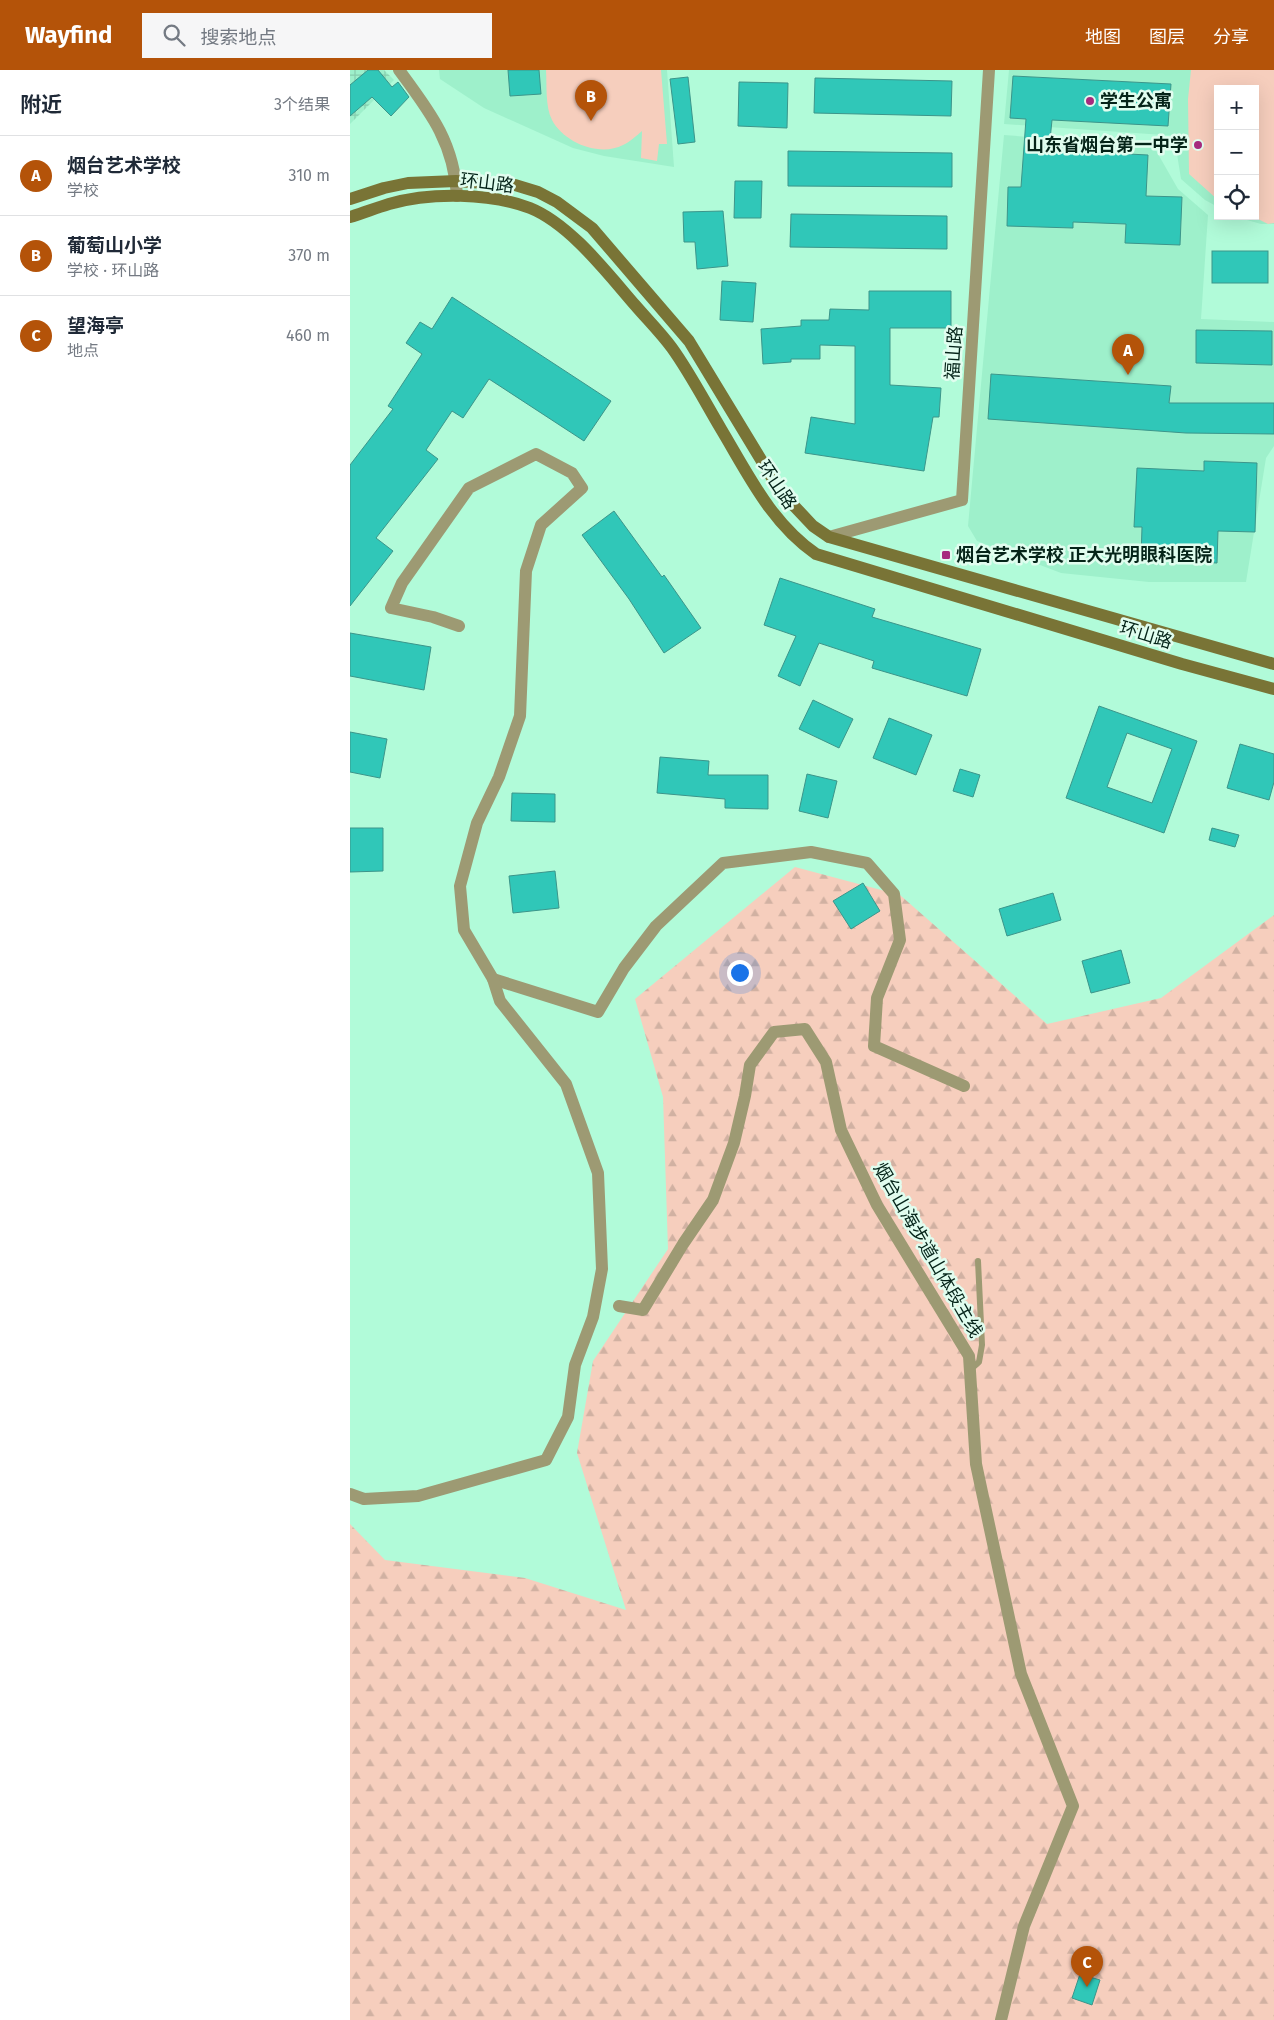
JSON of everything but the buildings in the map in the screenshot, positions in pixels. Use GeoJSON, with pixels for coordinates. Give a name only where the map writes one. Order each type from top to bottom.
{"type":"FeatureCollection","features":[{"type":"Feature","properties":{"kind":"main road","name":"环山路"},"geometry":{"type":"LineString","coordinates":[[350,199],[384,188],[408,183],[456,181],[515,185],[538,192],[557,202],[592,228],[689,341],[780,491],[813,526],[829,537],[1274,664]]}},
{"type":"Feature","properties":{"kind":"main road","name":"环山路"},"geometry":{"type":"LineString","coordinates":[[350,218],[389,204],[410,199],[457,196],[493,198],[510,201],[532,209],[564,230],[595,259],[672,348],[763,499],[784,527],[816,554],[1182,664],[1274,689]]}},
{"type":"Feature","properties":{"kind":"street"},"geometry":{"type":"LineString","coordinates":[[399,70],[434,117],[447,144],[456,181],[457,196]]}},
{"type":"Feature","properties":{"kind":"street","name":"福山路"},"geometry":{"type":"LineString","coordinates":[[829,537],[962,500],[989,70]]}},
{"type":"Feature","properties":{"kind":"street"},"geometry":{"type":"LineString","coordinates":[[350,1494],[364,1499],[418,1496],[546,1460],[568,1417],[575,1365],[593,1317],[602,1269],[598,1173],[566,1084],[500,1001],[493,979],[464,930],[460,886],[477,823],[499,777],[520,716],[526,572],[541,524],[582,488],[572,473],[536,454],[470,488],[402,584],[391,608],[433,617],[458,626]]}},
{"type":"Feature","properties":{"kind":"street"},"geometry":{"type":"LineString","coordinates":[[493,979],[598,1012],[624,968],[656,926],[723,863],[811,852],[868,863],[894,894],[900,940],[877,998],[874,1046],[964,1086]]}},
{"type":"Feature","properties":{"kind":"street","name":"烟台山海步道山体段主线"},"geometry":{"type":"LineString","coordinates":[[619,1306],[643,1310],[683,1244],[713,1200],[734,1143],[750,1065],[774,1032],[804,1029],[826,1062],[841,1130],[877,1205],[970,1356],[976,1464],[1021,1674],[1073,1806],[1024,1926],[1001,2020]]}},
{"type":"Feature","properties":{"kind":"lane"},"geometry":{"type":"LineString","coordinates":[[970,1370],[980,1362],[982,1345],[978,1260]]}},
{"type":"Feature","properties":{"kind":"shaded area"},"geometry":{"type":"Polygon","coordinates":[[[350,70],[384,70],[394,80],[350,124],[350,70]]]}},
{"type":"Feature","properties":{"kind":"shaded area"},"geometry":{"type":"Polygon","coordinates":[[[439,70],[667,70],[674,167],[604,156],[573,148],[484,108],[440,79],[439,70]]]}},
{"type":"Feature","properties":{"kind":"shaded area","name":"山东省烟台第一中学"},"geometry":{"type":"Polygon","coordinates":[[[1009,70],[1274,70],[1274,224],[1261,224],[1247,220],[1259,220],[1259,85],[1214,85],[1214,205],[1205,200],[1181,179],[1177,154],[1178,136],[1004,124],[1009,70]]]}},
{"type":"Feature","properties":{"kind":"shaded area"},"geometry":{"type":"Polygon","coordinates":[[[1004,135],[1154,147],[1178,189],[1208,215],[1201,319],[1274,322],[1274,446],[1266,458],[1246,582],[1149,582],[1061,573],[977,541],[968,526],[1004,135]]]}},
{"type":"Feature","properties":{"kind":"green space"},"geometry":{"type":"Polygon","coordinates":[[[546,70],[661,70],[667,144],[659,144],[657,161],[641,158],[642,131],[631,141],[623,145],[604,149],[583,146],[565,135],[552,120],[550,114],[547,102],[546,70]]]}},
{"type":"Feature","properties":{"kind":"green space"},"geometry":{"type":"Polygon","coordinates":[[[1191,70],[1274,70],[1274,223],[1268,224],[1259,220],[1259,85],[1214,85],[1214,196],[1189,174],[1188,99],[1191,70]]]}},
{"type":"Feature","properties":{"kind":"green space"},"geometry":{"type":"Polygon","coordinates":[[[795,867],[900,895],[1047,1024],[1161,998],[1274,915],[1274,2020],[350,2020],[350,1524],[385,1560],[525,1578],[626,1610],[577,1453],[593,1361],[668,1249],[663,1097],[635,999],[795,867]]]}},
{"type":"Feature","properties":{"kind":"place","name":"学生公寓"},"geometry":{"type":"Point","coordinates":[1090,101]}},
{"type":"Feature","properties":{"kind":"place","name":"葡萄山小学"},"geometry":{"type":"Point","coordinates":[591,121]}},
{"type":"Feature","properties":{"kind":"place","name":"山东省烟台第一中学"},"geometry":{"type":"Point","coordinates":[1198,145]}},
{"type":"Feature","properties":{"kind":"place","name":"烟台艺术学校"},"geometry":{"type":"Point","coordinates":[1128,375]}},
{"type":"Feature","properties":{"kind":"place","name":"烟台艺术学校 正大光明眼科医院"},"geometry":{"type":"Point","coordinates":[946,555]}},
{"type":"Feature","properties":{"kind":"place","name":"望海亭"},"geometry":{"type":"Point","coordinates":[1087,1987]}}]}
